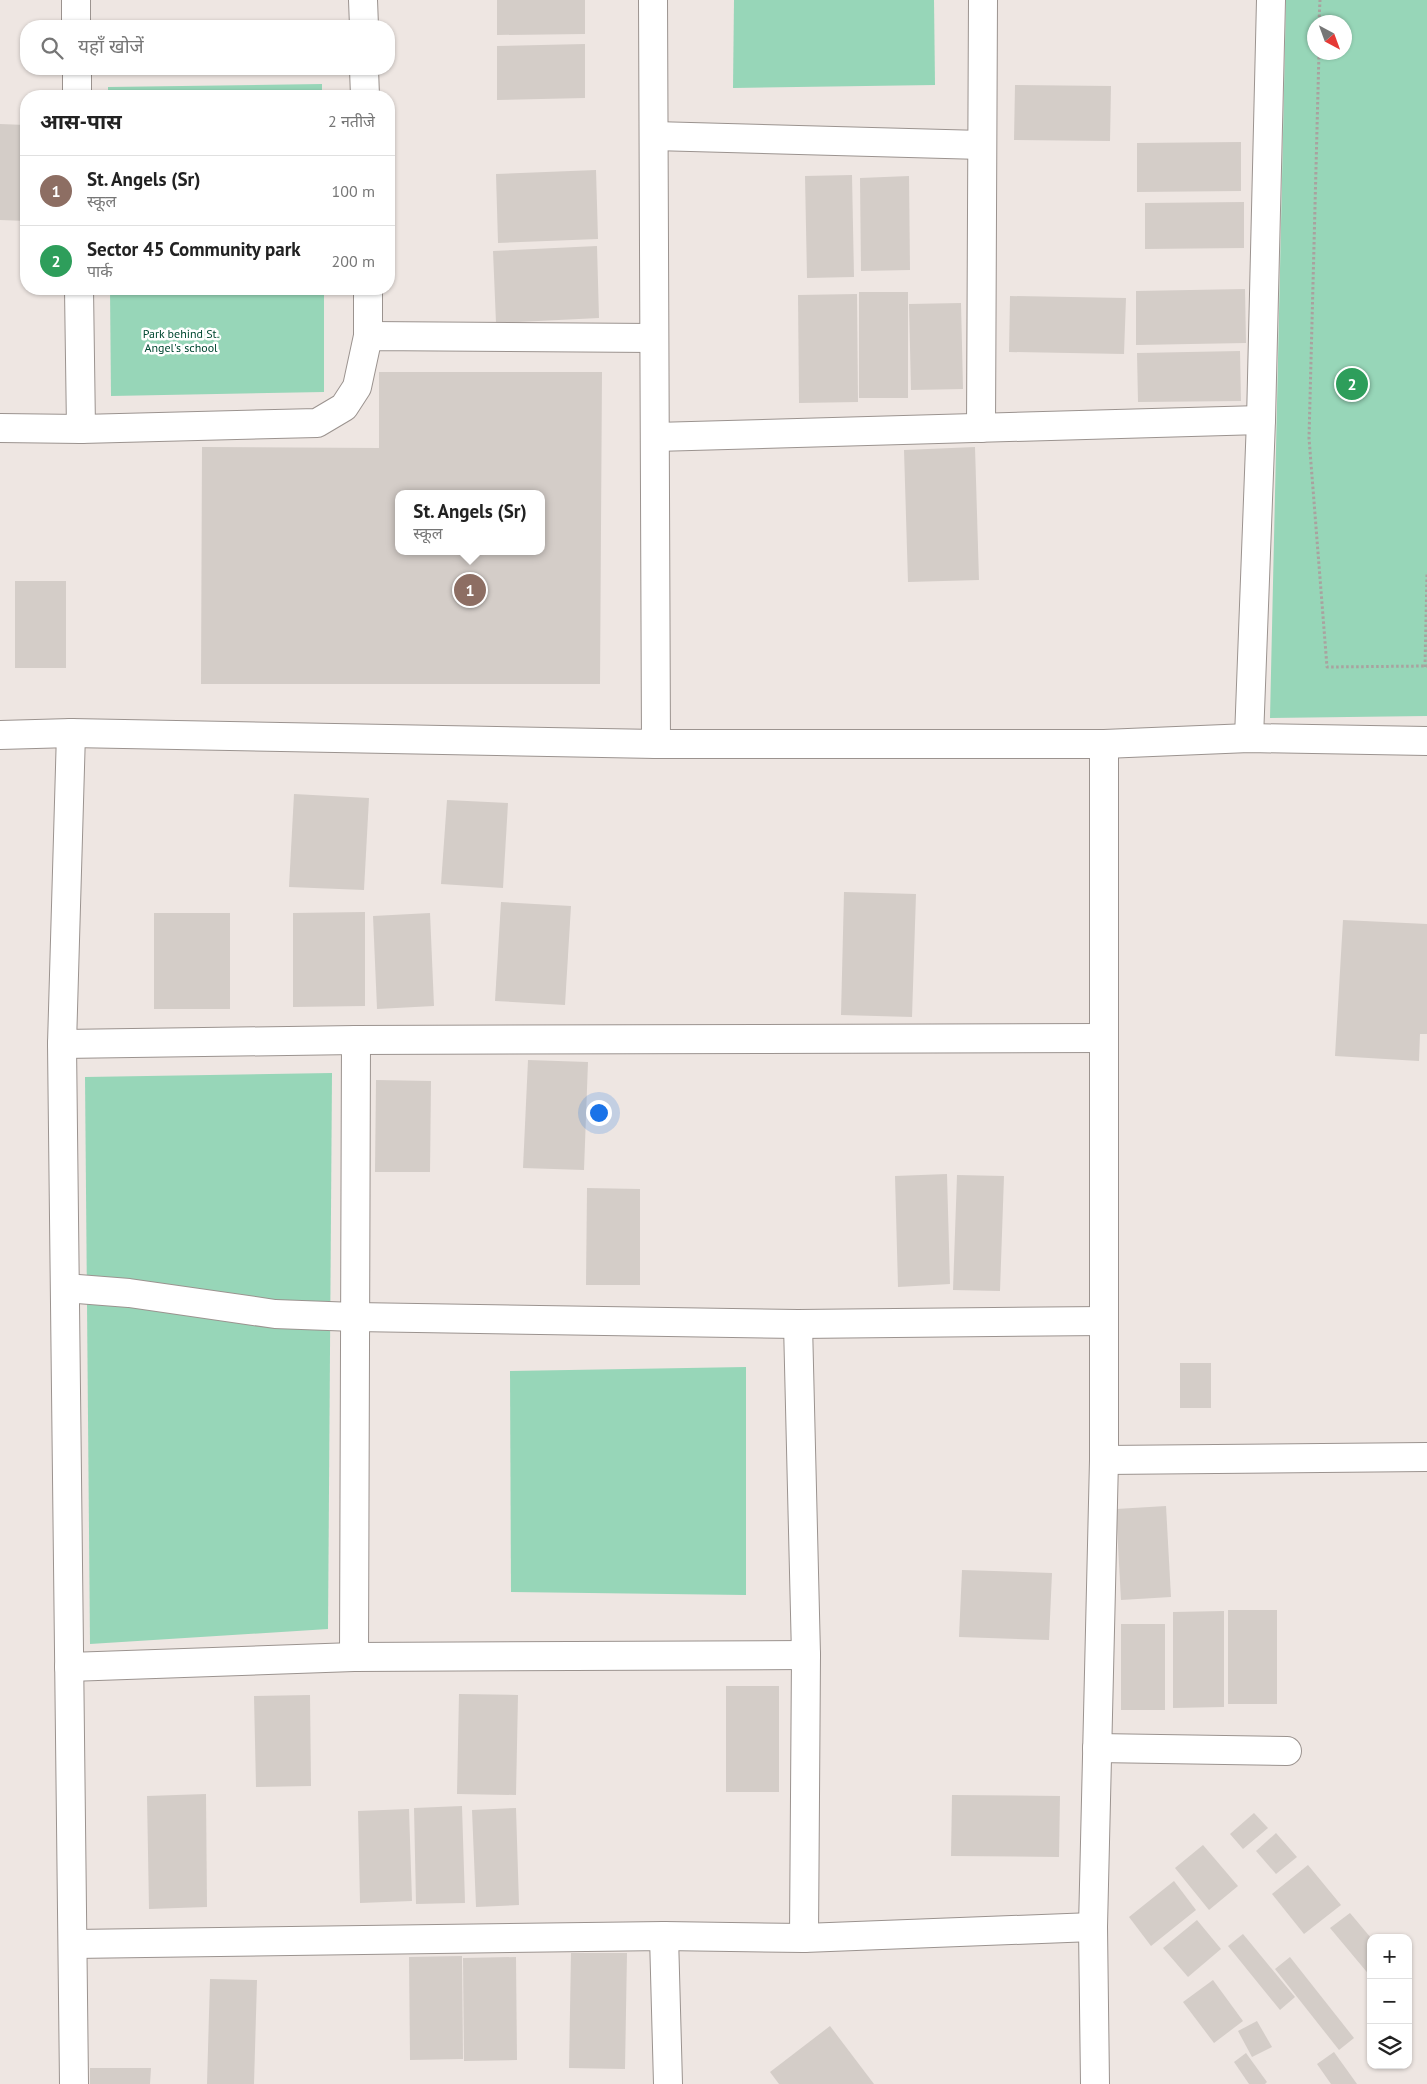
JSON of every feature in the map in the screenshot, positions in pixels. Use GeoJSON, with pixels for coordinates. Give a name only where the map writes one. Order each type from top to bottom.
{"type":"FeatureCollection","features":[{"type":"Feature","properties":{"kind":"street"},"geometry":{"type":"LineString","coordinates":[[76,0],[76,20]]}},
{"type":"Feature","properties":{"kind":"street"},"geometry":{"type":"LineString","coordinates":[[364,0],[364,20]]}},
{"type":"Feature","properties":{"kind":"street"},"geometry":{"type":"LineString","coordinates":[[653,0],[656,744]]}},
{"type":"Feature","properties":{"kind":"street"},"geometry":{"type":"LineString","coordinates":[[981,428],[983,0]]}},
{"type":"Feature","properties":{"kind":"street"},"geometry":{"type":"LineString","coordinates":[[1249,738],[1261,420],[1271,0]]}},
{"type":"Feature","properties":{"kind":"street"},"geometry":{"type":"LineString","coordinates":[[77,75],[77,90]]}},
{"type":"Feature","properties":{"kind":"street"},"geometry":{"type":"LineString","coordinates":[[364,75],[365,90]]}},
{"type":"Feature","properties":{"kind":"street"},"geometry":{"type":"LineString","coordinates":[[654,136],[982,145]]}},
{"type":"Feature","properties":{"kind":"street"},"geometry":{"type":"LineString","coordinates":[[79,295],[81,429]]}},
{"type":"Feature","properties":{"kind":"street"},"geometry":{"type":"LineString","coordinates":[[0,428],[81,429],[317,423],[344,407],[357,387],[368,336],[368,295]]}},
{"type":"Feature","properties":{"kind":"street"},"geometry":{"type":"LineString","coordinates":[[368,336],[654,338]]}},
{"type":"Feature","properties":{"kind":"street"},"geometry":{"type":"LineString","coordinates":[[655,437],[1261,420]]}},
{"type":"Feature","properties":{"kind":"street"},"geometry":{"type":"LineString","coordinates":[[0,735],[71,733],[656,744],[1104,744],[1249,738],[1427,740]]}},
{"type":"Feature","properties":{"kind":"street"},"geometry":{"type":"LineString","coordinates":[[71,733],[62,1044],[74,2084]]}},
{"type":"Feature","properties":{"kind":"street"},"geometry":{"type":"LineString","coordinates":[[1095,2084],[1093,1927],[1104,1460],[1104,744]]}},
{"type":"Feature","properties":{"kind":"street"},"geometry":{"type":"LineString","coordinates":[[62,1044],[356,1040],[1104,1038]]}},
{"type":"Feature","properties":{"kind":"street"},"geometry":{"type":"LineString","coordinates":[[354,1657],[356,1040]]}},
{"type":"Feature","properties":{"kind":"street"},"geometry":{"type":"LineString","coordinates":[[65,1288],[129,1293],[275,1314],[355,1317],[798,1324],[1104,1321]]}},
{"type":"Feature","properties":{"kind":"street"},"geometry":{"type":"LineString","coordinates":[[798,1324],[806,1655],[804,1938]]}},
{"type":"Feature","properties":{"kind":"street"},"geometry":{"type":"LineString","coordinates":[[1104,1460],[1427,1457]]}},
{"type":"Feature","properties":{"kind":"street"},"geometry":{"type":"LineString","coordinates":[[69,1667],[354,1657],[806,1655]]}},
{"type":"Feature","properties":{"kind":"street"},"geometry":{"type":"LineString","coordinates":[[1098,1748],[1288,1751]]}},
{"type":"Feature","properties":{"kind":"street"},"geometry":{"type":"LineString","coordinates":[[73,1944],[664,1936],[804,1938],[1093,1927]]}},
{"type":"Feature","properties":{"kind":"street"},"geometry":{"type":"LineString","coordinates":[[664,1936],[668,2084]]}},
{"type":"Feature","properties":{"kind":"path"},"geometry":{"type":"LineString","coordinates":[[1320,0],[1320,15]]}},
{"type":"Feature","properties":{"kind":"path"},"geometry":{"type":"LineString","coordinates":[[1319,60],[1309,438],[1327,667],[1426,666],[1427,574]]}},
{"type":"Feature","properties":{"kind":"green space"},"geometry":{"type":"Polygon","coordinates":[[[734,0],[934,0],[935,85],[733,88],[734,0]]]}},
{"type":"Feature","properties":{"kind":"green space"},"geometry":{"type":"Polygon","coordinates":[[[1286,0],[1427,0],[1427,716],[1270,718],[1286,0]]]}},
{"type":"Feature","properties":{"kind":"green space"},"geometry":{"type":"Polygon","coordinates":[[[322,84],[322,90],[108,90],[108,87],[322,84]]]}},
{"type":"Feature","properties":{"kind":"green space","name":"Park behind St. Angel's school"},"geometry":{"type":"Polygon","coordinates":[[[110,295],[324,295],[324,392],[111,396],[110,295]]]}},
{"type":"Feature","properties":{"kind":"green space"},"geometry":{"type":"Polygon","coordinates":[[[332,1073],[328,1629],[90,1644],[85,1077],[332,1073]]]}},
{"type":"Feature","properties":{"kind":"green space"},"geometry":{"type":"Polygon","coordinates":[[[746,1367],[746,1595],[511,1592],[510,1371],[746,1367]]]}},
{"type":"Feature","properties":{"kind":"building"},"geometry":{"type":"Polygon","coordinates":[[[497,0],[585,0],[585,34],[497,35],[497,0]]]}},
{"type":"Feature","properties":{"kind":"building"},"geometry":{"type":"Polygon","coordinates":[[[585,44],[585,98],[497,100],[497,46],[585,44]]]}},
{"type":"Feature","properties":{"kind":"building"},"geometry":{"type":"Polygon","coordinates":[[[1015,85],[1111,86],[1110,141],[1014,140],[1015,85]]]}},
{"type":"Feature","properties":{"kind":"building"},"geometry":{"type":"Polygon","coordinates":[[[0,124],[20,125],[20,221],[0,220],[0,124]]]}},
{"type":"Feature","properties":{"kind":"building"},"geometry":{"type":"Polygon","coordinates":[[[1241,142],[1241,191],[1137,192],[1137,143],[1241,142]]]}},
{"type":"Feature","properties":{"kind":"building"},"geometry":{"type":"Polygon","coordinates":[[[596,170],[598,239],[498,243],[496,174],[596,170]]]}},
{"type":"Feature","properties":{"kind":"building"},"geometry":{"type":"Polygon","coordinates":[[[852,175],[854,277],[807,278],[805,176],[852,175]]]}},
{"type":"Feature","properties":{"kind":"building"},"geometry":{"type":"Polygon","coordinates":[[[909,176],[910,270],[861,271],[860,178],[909,176]]]}},
{"type":"Feature","properties":{"kind":"building"},"geometry":{"type":"Polygon","coordinates":[[[1244,202],[1244,248],[1145,249],[1145,203],[1244,202]]]}},
{"type":"Feature","properties":{"kind":"building"},"geometry":{"type":"Polygon","coordinates":[[[597,246],[599,318],[496,323],[493,251],[597,246]]]}},
{"type":"Feature","properties":{"kind":"building"},"geometry":{"type":"Polygon","coordinates":[[[1245,289],[1246,343],[1136,345],[1136,291],[1245,289]]]}},
{"type":"Feature","properties":{"kind":"building"},"geometry":{"type":"Polygon","coordinates":[[[859,292],[908,292],[908,398],[859,398],[859,292]]]}},
{"type":"Feature","properties":{"kind":"building"},"geometry":{"type":"Polygon","coordinates":[[[857,294],[858,402],[799,403],[798,295],[857,294]]]}},
{"type":"Feature","properties":{"kind":"building"},"geometry":{"type":"Polygon","coordinates":[[[1010,296],[1126,298],[1124,354],[1009,352],[1010,296]]]}},
{"type":"Feature","properties":{"kind":"building"},"geometry":{"type":"Polygon","coordinates":[[[961,303],[963,389],[911,390],[909,304],[961,303]]]}},
{"type":"Feature","properties":{"kind":"building"},"geometry":{"type":"Polygon","coordinates":[[[1240,351],[1241,401],[1138,402],[1137,353],[1240,351]]]}},
{"type":"Feature","properties":{"kind":"building"},"geometry":{"type":"Polygon","coordinates":[[[379,372],[602,372],[600,684],[201,684],[202,447],[379,448],[379,372]]]}},
{"type":"Feature","properties":{"kind":"building"},"geometry":{"type":"Polygon","coordinates":[[[975,447],[979,580],[908,582],[904,450],[975,447]]]}},
{"type":"Feature","properties":{"kind":"building"},"geometry":{"type":"Polygon","coordinates":[[[15,581],[66,581],[66,668],[15,668],[15,581]]]}},
{"type":"Feature","properties":{"kind":"building"},"geometry":{"type":"Polygon","coordinates":[[[294,794],[369,798],[364,890],[289,887],[294,794]]]}},
{"type":"Feature","properties":{"kind":"building"},"geometry":{"type":"Polygon","coordinates":[[[447,800],[508,803],[503,888],[441,884],[447,800]]]}},
{"type":"Feature","properties":{"kind":"building"},"geometry":{"type":"Polygon","coordinates":[[[844,892],[916,894],[912,1017],[841,1015],[844,892]]]}},
{"type":"Feature","properties":{"kind":"building"},"geometry":{"type":"Polygon","coordinates":[[[501,902],[571,906],[565,1005],[495,1001],[501,902]]]}},
{"type":"Feature","properties":{"kind":"building"},"geometry":{"type":"Polygon","coordinates":[[[365,912],[365,1006],[293,1007],[293,913],[365,912]]]}},
{"type":"Feature","properties":{"kind":"building"},"geometry":{"type":"Polygon","coordinates":[[[154,913],[230,913],[230,1009],[154,1009],[154,913]]]}},
{"type":"Feature","properties":{"kind":"building"},"geometry":{"type":"Polygon","coordinates":[[[430,913],[434,1006],[377,1009],[373,916],[430,913]]]}},
{"type":"Feature","properties":{"kind":"building"},"geometry":{"type":"Polygon","coordinates":[[[1343,920],[1427,924],[1427,1034],[1420,1034],[1419,1061],[1335,1056],[1343,920]]]}},
{"type":"Feature","properties":{"kind":"building"},"geometry":{"type":"Polygon","coordinates":[[[528,1060],[588,1062],[584,1170],[523,1168],[528,1060]]]}},
{"type":"Feature","properties":{"kind":"building"},"geometry":{"type":"Polygon","coordinates":[[[376,1080],[431,1081],[430,1172],[375,1172],[376,1080]]]}},
{"type":"Feature","properties":{"kind":"building"},"geometry":{"type":"Polygon","coordinates":[[[947,1174],[950,1284],[898,1287],[895,1176],[947,1174]]]}},
{"type":"Feature","properties":{"kind":"building"},"geometry":{"type":"Polygon","coordinates":[[[957,1175],[1004,1176],[1000,1291],[953,1290],[957,1175]]]}},
{"type":"Feature","properties":{"kind":"building"},"geometry":{"type":"Polygon","coordinates":[[[587,1188],[640,1189],[640,1285],[586,1285],[587,1188]]]}},
{"type":"Feature","properties":{"kind":"building"},"geometry":{"type":"Polygon","coordinates":[[[1180,1363],[1211,1363],[1211,1408],[1180,1408],[1180,1363]]]}},
{"type":"Feature","properties":{"kind":"building"},"geometry":{"type":"Polygon","coordinates":[[[1166,1506],[1171,1597],[1121,1600],[1116,1509],[1166,1506]]]}},
{"type":"Feature","properties":{"kind":"building"},"geometry":{"type":"Polygon","coordinates":[[[962,1570],[1052,1573],[1049,1640],[959,1637],[962,1570]]]}},
{"type":"Feature","properties":{"kind":"building"},"geometry":{"type":"Polygon","coordinates":[[[1228,1610],[1277,1610],[1277,1704],[1228,1704],[1228,1610]]]}},
{"type":"Feature","properties":{"kind":"building"},"geometry":{"type":"Polygon","coordinates":[[[1224,1611],[1224,1707],[1173,1708],[1173,1612],[1224,1611]]]}},
{"type":"Feature","properties":{"kind":"building"},"geometry":{"type":"Polygon","coordinates":[[[1121,1624],[1165,1624],[1165,1710],[1121,1710],[1121,1624]]]}},
{"type":"Feature","properties":{"kind":"building"},"geometry":{"type":"Polygon","coordinates":[[[726,1686],[779,1686],[779,1792],[726,1792],[726,1686]]]}},
{"type":"Feature","properties":{"kind":"building"},"geometry":{"type":"Polygon","coordinates":[[[459,1694],[518,1695],[516,1795],[457,1794],[459,1694]]]}},
{"type":"Feature","properties":{"kind":"building"},"geometry":{"type":"Polygon","coordinates":[[[310,1695],[311,1786],[256,1787],[254,1696],[310,1695]]]}},
{"type":"Feature","properties":{"kind":"building"},"geometry":{"type":"Polygon","coordinates":[[[206,1794],[207,1907],[149,1909],[147,1796],[206,1794]]]}},
{"type":"Feature","properties":{"kind":"building"},"geometry":{"type":"Polygon","coordinates":[[[952,1795],[1060,1796],[1059,1857],[951,1856],[952,1795]]]}},
{"type":"Feature","properties":{"kind":"building"},"geometry":{"type":"Polygon","coordinates":[[[462,1806],[465,1903],[416,1904],[414,1808],[462,1806]]]}},
{"type":"Feature","properties":{"kind":"building"},"geometry":{"type":"Polygon","coordinates":[[[516,1808],[519,1905],[476,1907],[472,1810],[516,1808]]]}},
{"type":"Feature","properties":{"kind":"building"},"geometry":{"type":"Polygon","coordinates":[[[409,1809],[412,1901],[360,1903],[358,1811],[409,1809]]]}},
{"type":"Feature","properties":{"kind":"building"},"geometry":{"type":"Polygon","coordinates":[[[1254,1813],[1268,1828],[1243,1849],[1230,1834],[1254,1813]]]}},
{"type":"Feature","properties":{"kind":"building"},"geometry":{"type":"Polygon","coordinates":[[[1276,1833],[1297,1857],[1276,1874],[1256,1851],[1276,1833]]]}},
{"type":"Feature","properties":{"kind":"building"},"geometry":{"type":"Polygon","coordinates":[[[1203,1845],[1238,1886],[1209,1910],[1175,1868],[1203,1845]]]}},
{"type":"Feature","properties":{"kind":"building"},"geometry":{"type":"Polygon","coordinates":[[[1308,1865],[1341,1905],[1304,1934],[1272,1894],[1308,1865]]]}},
{"type":"Feature","properties":{"kind":"building"},"geometry":{"type":"Polygon","coordinates":[[[1174,1881],[1196,1910],[1151,1946],[1129,1917],[1174,1881]]]}},
{"type":"Feature","properties":{"kind":"building"},"geometry":{"type":"Polygon","coordinates":[[[1350,1913],[1368,1934],[1367,1972],[1330,1928],[1350,1913]]]}},
{"type":"Feature","properties":{"kind":"building"},"geometry":{"type":"Polygon","coordinates":[[[1197,1920],[1221,1949],[1188,1977],[1163,1948],[1197,1920]]]}},
{"type":"Feature","properties":{"kind":"building"},"geometry":{"type":"Polygon","coordinates":[[[1243,1934],[1295,1997],[1280,2010],[1228,1946],[1243,1934]]]}},
{"type":"Feature","properties":{"kind":"building"},"geometry":{"type":"Polygon","coordinates":[[[571,1953],[627,1953],[625,2069],[569,2068],[571,1953]]]}},
{"type":"Feature","properties":{"kind":"building"},"geometry":{"type":"Polygon","coordinates":[[[462,1956],[463,2059],[410,2060],[409,1957],[462,1956]]]}},
{"type":"Feature","properties":{"kind":"building"},"geometry":{"type":"Polygon","coordinates":[[[516,1957],[517,2060],[464,2061],[463,1958],[516,1957]]]}},
{"type":"Feature","properties":{"kind":"building"},"geometry":{"type":"Polygon","coordinates":[[[1290,1957],[1354,2038],[1339,2050],[1275,1969],[1290,1957]]]}},
{"type":"Feature","properties":{"kind":"building"},"geometry":{"type":"Polygon","coordinates":[[[210,1979],[257,1980],[254,2084],[207,2084],[210,1979]]]}},
{"type":"Feature","properties":{"kind":"building"},"geometry":{"type":"Polygon","coordinates":[[[1213,1980],[1243,2021],[1214,2043],[1183,2002],[1213,1980]]]}},
{"type":"Feature","properties":{"kind":"building"},"geometry":{"type":"Polygon","coordinates":[[[1257,2021],[1272,2047],[1252,2057],[1238,2031],[1257,2021]]]}},
{"type":"Feature","properties":{"kind":"building"},"geometry":{"type":"Polygon","coordinates":[[[830,2026],[874,2084],[779,2084],[770,2072],[830,2026]]]}},
{"type":"Feature","properties":{"kind":"building"},"geometry":{"type":"Polygon","coordinates":[[[1334,2052],[1357,2084],[1331,2084],[1317,2064],[1334,2052]]]}},
{"type":"Feature","properties":{"kind":"building"},"geometry":{"type":"Polygon","coordinates":[[[1246,2053],[1267,2082],[1265,2084],[1249,2084],[1234,2062],[1246,2053]]]}},
{"type":"Feature","properties":{"kind":"building"},"geometry":{"type":"Polygon","coordinates":[[[90,2068],[151,2068],[150,2084],[90,2084],[90,2068]]]}},
{"type":"Feature","properties":{"kind":"place","name":"Sector 45 Community park"},"geometry":{"type":"Point","coordinates":[1352,384]}},
{"type":"Feature","properties":{"kind":"place","name":"St. Angels (Sr)"},"geometry":{"type":"Point","coordinates":[470,590]}}]}
